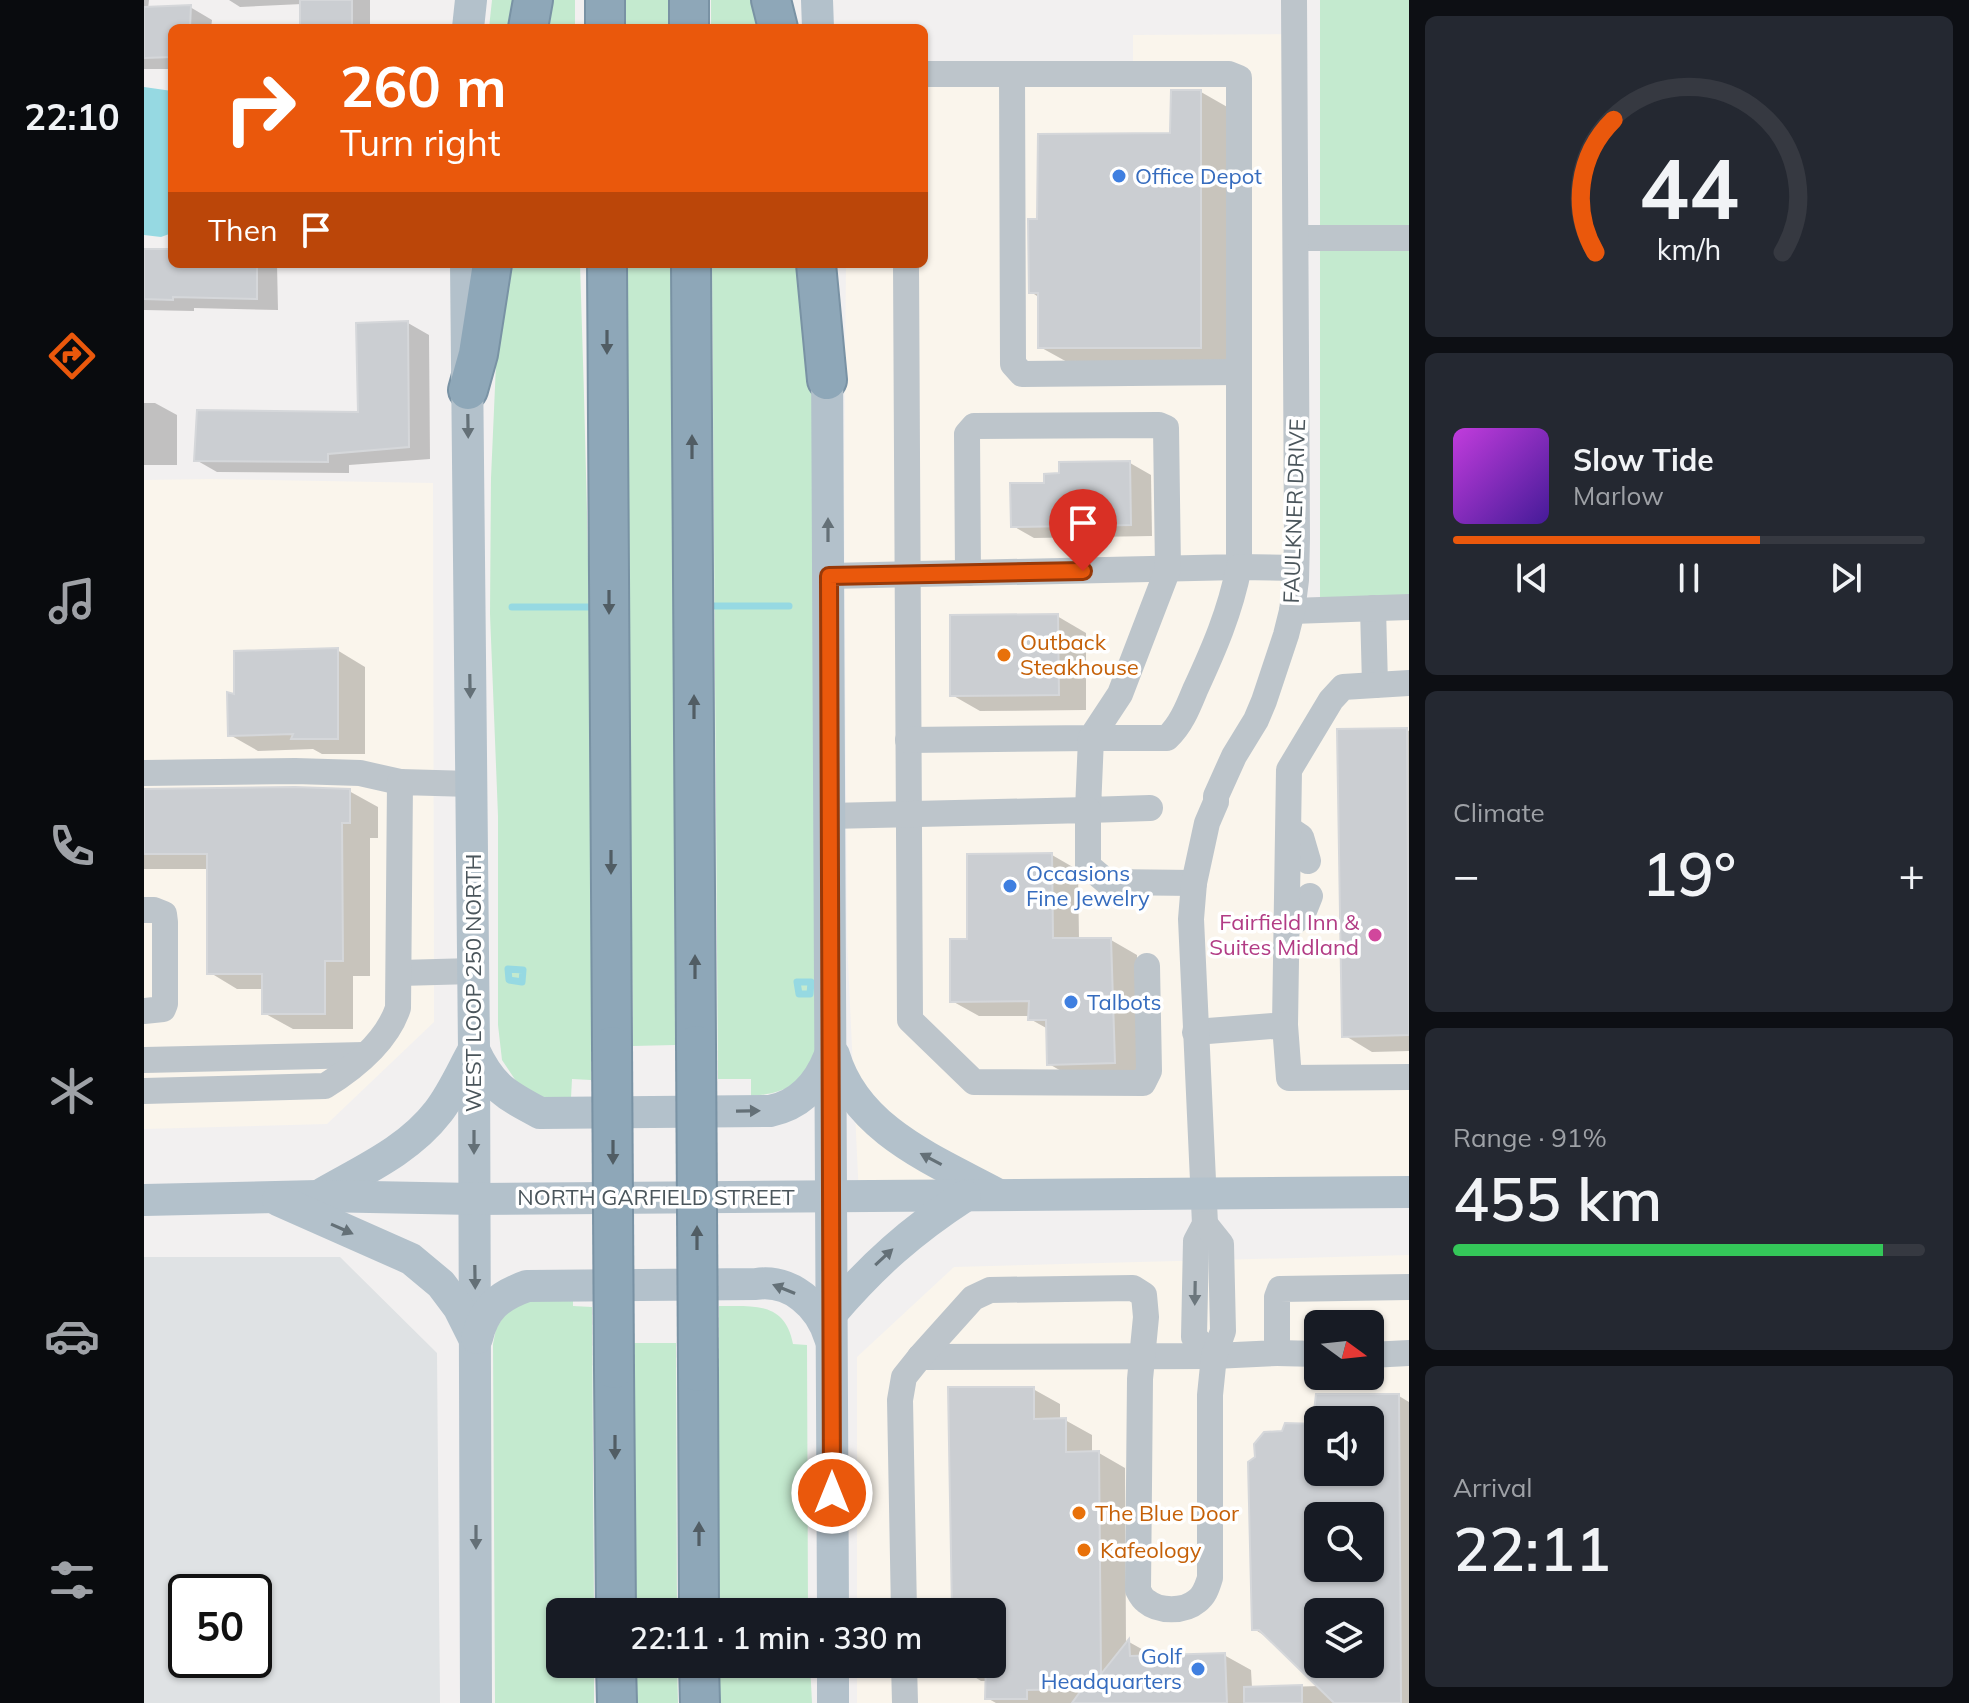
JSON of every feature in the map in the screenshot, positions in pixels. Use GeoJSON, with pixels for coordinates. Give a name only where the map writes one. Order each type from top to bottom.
{"type":"FeatureCollection","features":[{"type":"Feature","properties":{"kind":"highway"},"geometry":{"type":"LineString","coordinates":[[529,24],[533,0]]}},
{"type":"Feature","properties":{"kind":"highway"},"geometry":{"type":"LineString","coordinates":[[605,0],[605,24]]}},
{"type":"Feature","properties":{"kind":"highway"},"geometry":{"type":"LineString","coordinates":[[689,0],[689,24]]}},
{"type":"Feature","properties":{"kind":"highway"},"geometry":{"type":"LineString","coordinates":[[771,0],[777,24]]}},
{"type":"Feature","properties":{"kind":"highway"},"geometry":{"type":"LineString","coordinates":[[468,390],[478,354],[491,268]]}},
{"type":"Feature","properties":{"kind":"highway"},"geometry":{"type":"LineString","coordinates":[[607,268],[616,1598]]}},
{"type":"Feature","properties":{"kind":"highway"},"geometry":{"type":"LineString","coordinates":[[691,268],[699,1598]]}},
{"type":"Feature","properties":{"kind":"highway"},"geometry":{"type":"LineString","coordinates":[[816,268],[827,380]]}},
{"type":"Feature","properties":{"kind":"highway"},"geometry":{"type":"LineString","coordinates":[[616,1678],[617,1703]]}},
{"type":"Feature","properties":{"kind":"highway"},"geometry":{"type":"LineString","coordinates":[[699,1678],[700,1703]]}},
{"type":"Feature","properties":{"kind":"main road"},"geometry":{"type":"LineString","coordinates":[[468,24],[471,0]]}},
{"type":"Feature","properties":{"kind":"main road"},"geometry":{"type":"LineString","coordinates":[[817,0],[818,24]]}},
{"type":"Feature","properties":{"kind":"main road","name":"WEST LOOP 250 NORTH"},"geometry":{"type":"LineString","coordinates":[[466,268],[474,1050],[476,1703]]}},
{"type":"Feature","properties":{"kind":"main road"},"geometry":{"type":"LineString","coordinates":[[824,268],[829,576],[833,1598]]}},
{"type":"Feature","properties":{"kind":"main road"},"geometry":{"type":"LineString","coordinates":[[474,1050],[492,1081],[509,1097],[540,1113],[770,1111],[781,1109],[810,1090],[823,1072],[830,1045]]}},
{"type":"Feature","properties":{"kind":"main road"},"geometry":{"type":"LineString","coordinates":[[830,1045],[840,1074],[862,1108],[903,1143],[1000,1195]]}},
{"type":"Feature","properties":{"kind":"main road"},"geometry":{"type":"LineString","coordinates":[[318,1196],[399,1149],[435,1116],[474,1050]]}},
{"type":"Feature","properties":{"kind":"main road","name":"NORTH GARFIELD STREET"},"geometry":{"type":"LineString","coordinates":[[144,1200],[318,1196],[474,1199],[1000,1195],[1203,1208],[1409,1192]]}},
{"type":"Feature","properties":{"kind":"main road"},"geometry":{"type":"LineString","coordinates":[[832,1330],[856,1285],[908,1236],[965,1196]]}},
{"type":"Feature","properties":{"kind":"main road"},"geometry":{"type":"LineString","coordinates":[[271,1197],[411,1259],[441,1284],[459,1308],[476,1343]]}},
{"type":"Feature","properties":{"kind":"main road"},"geometry":{"type":"LineString","coordinates":[[476,1343],[486,1313],[504,1296],[527,1286],[768,1283],[805,1298],[832,1330]]}},
{"type":"Feature","properties":{"kind":"main road"},"geometry":{"type":"LineString","coordinates":[[833,1678],[833,1703]]}},
{"type":"Feature","properties":{"kind":"street","name":"FAULKNER DRIVE"},"geometry":{"type":"LineString","coordinates":[[1203,1208],[1191,919],[1194,883],[1216,796],[1234,756],[1256,720],[1278,662],[1292,611],[1296,568],[1294,0]]}},
{"type":"Feature","properties":{"kind":"street"},"geometry":{"type":"LineString","coordinates":[[908,740],[1167,738],[1184,714],[1221,635],[1239,567],[1239,78],[1229,74],[928,74]]}},
{"type":"Feature","properties":{"kind":"street"},"geometry":{"type":"LineString","coordinates":[[1012,74],[1013,364],[1022,374],[1238,372]]}},
{"type":"Feature","properties":{"kind":"street"},"geometry":{"type":"LineString","coordinates":[[1296,238],[1409,238]]}},
{"type":"Feature","properties":{"kind":"street"},"geometry":{"type":"LineString","coordinates":[[906,268],[910,1020],[974,1082],[1143,1083],[1149,1071],[1147,966]]}},
{"type":"Feature","properties":{"kind":"street"},"geometry":{"type":"LineString","coordinates":[[968,573],[967,434],[974,426],[1159,425],[1166,428],[1168,569],[1120,694],[1091,738],[1088,866],[1107,882],[1194,883]]}},
{"type":"Feature","properties":{"kind":"street"},"geometry":{"type":"LineString","coordinates":[[829,576],[1296,568]]}},
{"type":"Feature","properties":{"kind":"street"},"geometry":{"type":"LineString","coordinates":[[1292,611],[1409,607]]}},
{"type":"Feature","properties":{"kind":"street"},"geometry":{"type":"LineString","coordinates":[[1373,608],[1375,685]]}},
{"type":"Feature","properties":{"kind":"street"},"geometry":{"type":"LineString","coordinates":[[1409,683],[1343,687],[1331,700],[1289,770],[1285,1025],[1289,1078],[1409,1077]]}},
{"type":"Feature","properties":{"kind":"street"},"geometry":{"type":"LineString","coordinates":[[144,773],[360,773],[400,782],[471,784]]}},
{"type":"Feature","properties":{"kind":"street"},"geometry":{"type":"LineString","coordinates":[[144,1091],[325,1086],[345,1074],[393,1022],[398,1008],[400,973],[400,782]]}},
{"type":"Feature","properties":{"kind":"street"},"geometry":{"type":"LineString","coordinates":[[829,816],[1150,808]]}},
{"type":"Feature","properties":{"kind":"street"},"geometry":{"type":"LineString","coordinates":[[1289,829],[1301,837],[1308,861]]}},
{"type":"Feature","properties":{"kind":"street"},"geometry":{"type":"LineString","coordinates":[[1287,927],[1302,916],[1310,896]]}},
{"type":"Feature","properties":{"kind":"street"},"geometry":{"type":"LineString","coordinates":[[144,910],[164,914],[165,1004],[163,1009],[144,1011]]}},
{"type":"Feature","properties":{"kind":"street"},"geometry":{"type":"LineString","coordinates":[[400,973],[473,971]]}},
{"type":"Feature","properties":{"kind":"street"},"geometry":{"type":"LineString","coordinates":[[1195,1032],[1285,1025]]}},
{"type":"Feature","properties":{"kind":"street"},"geometry":{"type":"LineString","coordinates":[[144,1060],[364,1055]]}},
{"type":"Feature","properties":{"kind":"street"},"geometry":{"type":"LineString","coordinates":[[904,1598],[900,1400],[904,1377],[973,1298],[990,1290],[1133,1288],[1144,1295],[1146,1317],[1140,1379],[1138,1590],[1144,1600],[1161,1608],[1180,1609],[1196,1603],[1206,1590],[1210,1578],[1210,1395],[1214,1356],[1223,1331],[1221,1244],[1203,1208]]}},
{"type":"Feature","properties":{"kind":"street"},"geometry":{"type":"LineString","coordinates":[[1277,1353],[1277,1297],[1280,1289],[1409,1287]]}},
{"type":"Feature","properties":{"kind":"street"},"geometry":{"type":"LineString","coordinates":[[1384,1354],[1409,1353]]}},
{"type":"Feature","properties":{"kind":"street"},"geometry":{"type":"LineString","coordinates":[[920,1357],[1304,1354]]}},
{"type":"Feature","properties":{"kind":"shaded area"},"geometry":{"type":"Polygon","coordinates":[[[1296,34],[1292,609],[1409,615],[1409,1191],[859,1197],[847,941],[846,268],[928,268],[928,71],[1133,69],[1133,35],[1296,34]]]}},
{"type":"Feature","properties":{"kind":"shaded area"},"geometry":{"type":"Polygon","coordinates":[[[144,480],[433,483],[434,1022],[327,1124],[144,1129],[144,480]]]}},
{"type":"Feature","properties":{"kind":"shaded area"},"geometry":{"type":"Polygon","coordinates":[[[1409,1255],[1409,1703],[857,1703],[857,1678],[1006,1678],[1006,1598],[857,1598],[857,1357],[954,1267],[1409,1255]]]}},
{"type":"Feature","properties":{"kind":"shaded area"},"geometry":{"type":"Polygon","coordinates":[[[144,1257],[340,1257],[437,1353],[440,1703],[144,1703],[144,1257]]]}},
{"type":"Feature","properties":{"kind":"green space"},"geometry":{"type":"Polygon","coordinates":[[[492,0],[518,0],[514,24],[489,24],[492,0]]]}},
{"type":"Feature","properties":{"kind":"green space"},"geometry":{"type":"Polygon","coordinates":[[[544,0],[575,0],[575,24],[540,24],[544,0]]]}},
{"type":"Feature","properties":{"kind":"green space"},"geometry":{"type":"Polygon","coordinates":[[[624,0],[670,0],[670,24],[624,24],[624,0]]]}},
{"type":"Feature","properties":{"kind":"green space"},"geometry":{"type":"Polygon","coordinates":[[[711,0],[762,0],[766,24],[711,24],[711,0]]]}},
{"type":"Feature","properties":{"kind":"green space"},"geometry":{"type":"Polygon","coordinates":[[[1320,0],[1409,0],[1409,601],[1320,601],[1320,0]]]}},
{"type":"Feature","properties":{"kind":"green space"},"geometry":{"type":"Polygon","coordinates":[[[508,268],[580,268],[590,672],[591,1080],[572,1079],[571,1098],[546,1098],[518,1084],[502,1060],[498,1025],[498,816],[490,614],[496,364],[508,268]]]}},
{"type":"Feature","properties":{"kind":"green space"},"geometry":{"type":"Polygon","coordinates":[[[625,268],[672,268],[675,1045],[633,1046],[625,268]]]}},
{"type":"Feature","properties":{"kind":"green space"},"geometry":{"type":"Polygon","coordinates":[[[712,268],[801,268],[813,405],[815,1051],[812,1062],[800,1079],[773,1093],[751,1096],[751,1079],[718,1079],[712,268]]]}},
{"type":"Feature","properties":{"kind":"green space"},"geometry":{"type":"Polygon","coordinates":[[[573,1291],[573,1306],[592,1307],[594,1598],[546,1598],[546,1678],[594,1678],[594,1703],[495,1703],[493,1344],[496,1329],[511,1304],[573,1291]]]}},
{"type":"Feature","properties":{"kind":"green space"},"geometry":{"type":"Polygon","coordinates":[[[719,1306],[756,1307],[766,1309],[783,1320],[793,1344],[807,1345],[808,1598],[719,1598],[719,1306]]]}},
{"type":"Feature","properties":{"kind":"green space"},"geometry":{"type":"Polygon","coordinates":[[[634,1343],[676,1343],[677,1598],[634,1598],[634,1343]]]}},
{"type":"Feature","properties":{"kind":"green space"},"geometry":{"type":"Polygon","coordinates":[[[634,1678],[677,1678],[678,1703],[634,1703],[634,1678]]]}},
{"type":"Feature","properties":{"kind":"green space"},"geometry":{"type":"Polygon","coordinates":[[[720,1678],[811,1678],[812,1703],[720,1703],[720,1678]]]}},
{"type":"Feature","properties":{"kind":"water"},"geometry":{"type":"Polygon","coordinates":[[[144,87],[168,90],[168,234],[144,235],[144,87]]]}},
{"type":"Feature","properties":{"kind":"building"},"geometry":{"type":"Polygon","coordinates":[[[300,0],[352,0],[352,24],[300,24],[300,0]]]}},
{"type":"Feature","properties":{"kind":"building"},"geometry":{"type":"Polygon","coordinates":[[[191,5],[190,24],[168,24],[168,57],[144,58],[144,7],[191,5]]]}},
{"type":"Feature","properties":{"kind":"building","name":"Office Depot"},"geometry":{"type":"Polygon","coordinates":[[[1171,90],[1201,90],[1201,348],[1038,348],[1038,293],[1029,293],[1028,219],[1037,219],[1038,134],[1170,133],[1171,90]]]}},
{"type":"Feature","properties":{"kind":"building"},"geometry":{"type":"Polygon","coordinates":[[[144,249],[168,249],[168,268],[257,268],[257,299],[144,299],[144,249]]]}},
{"type":"Feature","properties":{"kind":"building"},"geometry":{"type":"Polygon","coordinates":[[[408,321],[409,447],[328,454],[328,462],[194,461],[197,410],[358,412],[356,323],[408,321]]]}},
{"type":"Feature","properties":{"kind":"building"},"geometry":{"type":"Polygon","coordinates":[[[1130,461],[1131,525],[1011,527],[1010,483],[1044,483],[1044,474],[1059,473],[1059,462],[1130,461]]]}},
{"type":"Feature","properties":{"kind":"building","name":"Outback Steakhouse"},"geometry":{"type":"Polygon","coordinates":[[[1058,614],[1059,695],[950,696],[950,615],[1058,614]]]}},
{"type":"Feature","properties":{"kind":"building"},"geometry":{"type":"Polygon","coordinates":[[[338,648],[338,739],[291,739],[293,734],[228,736],[227,692],[234,694],[234,651],[338,648]]]}},
{"type":"Feature","properties":{"kind":"building","name":"Fairfield Inn & Suites Midland"},"geometry":{"type":"Polygon","coordinates":[[[1407,728],[1409,1035],[1342,1037],[1337,729],[1407,728]]]}},
{"type":"Feature","properties":{"kind":"building"},"geometry":{"type":"Polygon","coordinates":[[[144,789],[350,789],[350,823],[342,823],[343,961],[325,961],[325,1014],[262,1014],[262,974],[207,974],[207,854],[144,854],[144,789]]]}},
{"type":"Feature","properties":{"kind":"building","name":"Talbots"},"geometry":{"type":"Polygon","coordinates":[[[1052,853],[1053,938],[1111,938],[1115,1063],[1047,1065],[1046,1020],[1028,1020],[1029,1001],[950,1002],[950,939],[967,939],[967,854],[1052,853]]]}},
{"type":"Feature","properties":{"kind":"building"},"geometry":{"type":"Polygon","coordinates":[[[948,1387],[1034,1387],[1034,1419],[1066,1418],[1066,1452],[1099,1451],[1101,1674],[1129,1639],[1130,1656],[1225,1653],[1227,1703],[1072,1703],[1082,1689],[1027,1690],[1027,1699],[985,1699],[986,1678],[1006,1678],[1006,1598],[952,1598],[948,1387]]]}},
{"type":"Feature","properties":{"kind":"building"},"geometry":{"type":"Polygon","coordinates":[[[1316,1394],[1399,1394],[1401,1703],[1334,1703],[1308,1678],[1384,1678],[1384,1598],[1304,1598],[1304,1674],[1259,1630],[1252,1630],[1248,1462],[1255,1457],[1254,1444],[1264,1432],[1282,1431],[1285,1423],[1304,1424],[1304,1486],[1384,1486],[1384,1406],[1315,1406],[1316,1394]]]}},
{"type":"Feature","properties":{"kind":"building"},"geometry":{"type":"Polygon","coordinates":[[[1302,1685],[1302,1703],[1244,1703],[1244,1687],[1302,1685]]]}},
{"type":"Feature","properties":{"kind":"waterway"},"geometry":{"type":"LineString","coordinates":[[714,606],[789,606]]}},
{"type":"Feature","properties":{"kind":"waterway"},"geometry":{"type":"LineString","coordinates":[[512,607],[589,607]]}},
{"type":"Feature","properties":{"kind":"waterway"},"geometry":{"type":"LineString","coordinates":[[508,969],[523,970],[522,982],[509,980],[508,969]]}},
{"type":"Feature","properties":{"kind":"waterway"},"geometry":{"type":"LineString","coordinates":[[797,982],[811,982],[810,994],[799,994],[797,982]]}},
{"type":"Feature","properties":{"kind":"place","name":"Office Depot"},"geometry":{"type":"Point","coordinates":[1119,176]}},
{"type":"Feature","properties":{"kind":"place","name":"Outback Steakhouse"},"geometry":{"type":"Point","coordinates":[1004,655]}},
{"type":"Feature","properties":{"kind":"place","name":"Occasions Fine Jewelry"},"geometry":{"type":"Point","coordinates":[1010,886]}},
{"type":"Feature","properties":{"kind":"place","name":"Fairfield Inn & Suites Midland"},"geometry":{"type":"Point","coordinates":[1375,935]}},
{"type":"Feature","properties":{"kind":"place","name":"Talbots"},"geometry":{"type":"Point","coordinates":[1071,1002]}},
{"type":"Feature","properties":{"kind":"place","name":"The Blue Door"},"geometry":{"type":"Point","coordinates":[1079,1513]}},
{"type":"Feature","properties":{"kind":"place","name":"Kafeology"},"geometry":{"type":"Point","coordinates":[1084,1550]}},
{"type":"Feature","properties":{"kind":"place","name":"Golf Headquarters"},"geometry":{"type":"Point","coordinates":[1198,1669]}},
{"type":"Feature","properties":{"kind":"route"},"geometry":{"type":"LineString","coordinates":[[832,1493],[829,576],[1083,571]]}}]}
